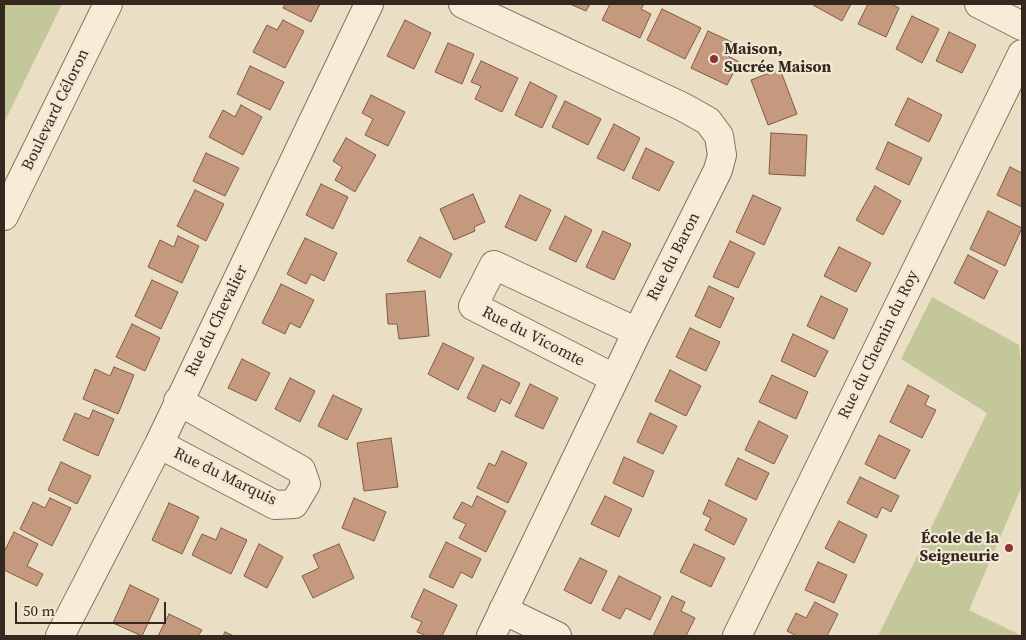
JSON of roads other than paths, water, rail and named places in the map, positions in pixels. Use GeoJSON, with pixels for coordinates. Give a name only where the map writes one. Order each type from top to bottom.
{"type":"FeatureCollection","features":[{"type":"Feature","properties":{"kind":"street","name":"Boulevard Céloron"},"geometry":{"type":"LineString","coordinates":[[4,216],[108,4]]}},
{"type":"Feature","properties":{"kind":"street","name":"Rue du Chevalier"},"geometry":{"type":"LineString","coordinates":[[60,636],[158,444],[369,4]]}},
{"type":"Feature","properties":{"kind":"street","name":"Rue du Baron"},"geometry":{"type":"LineString","coordinates":[[463,4],[708,120],[719,136],[722,155],[718,170],[636,332],[491,636]]}},
{"type":"Feature","properties":{"kind":"street"},"geometry":{"type":"LineString","coordinates":[[979,4],[1022,26]]}},
{"type":"Feature","properties":{"kind":"street","name":"Rue du Chemin du Roy"},"geometry":{"type":"LineString","coordinates":[[737,636],[1022,54]]}},
{"type":"Feature","properties":{"kind":"street","name":"Rue du Vicomte"},"geometry":{"type":"LineString","coordinates":[[614,378],[473,306],[494,266],[636,332]]}},
{"type":"Feature","properties":{"kind":"street","name":"Rue du Marquis"},"geometry":{"type":"LineString","coordinates":[[158,444],[275,505],[294,504],[306,484],[301,470],[178,401]]}},
{"type":"Feature","properties":{"kind":"street"},"geometry":{"type":"LineString","coordinates":[[503,610],[557,636]]}},
{"type":"Feature","properties":{"kind":"place","name":"Maison, Sucrée Maison"},"geometry":{"type":"Point","coordinates":[714,59]}},
{"type":"Feature","properties":{"kind":"place","name":"École de la Seigneurie"},"geometry":{"type":"Point","coordinates":[1009,548]}}]}
